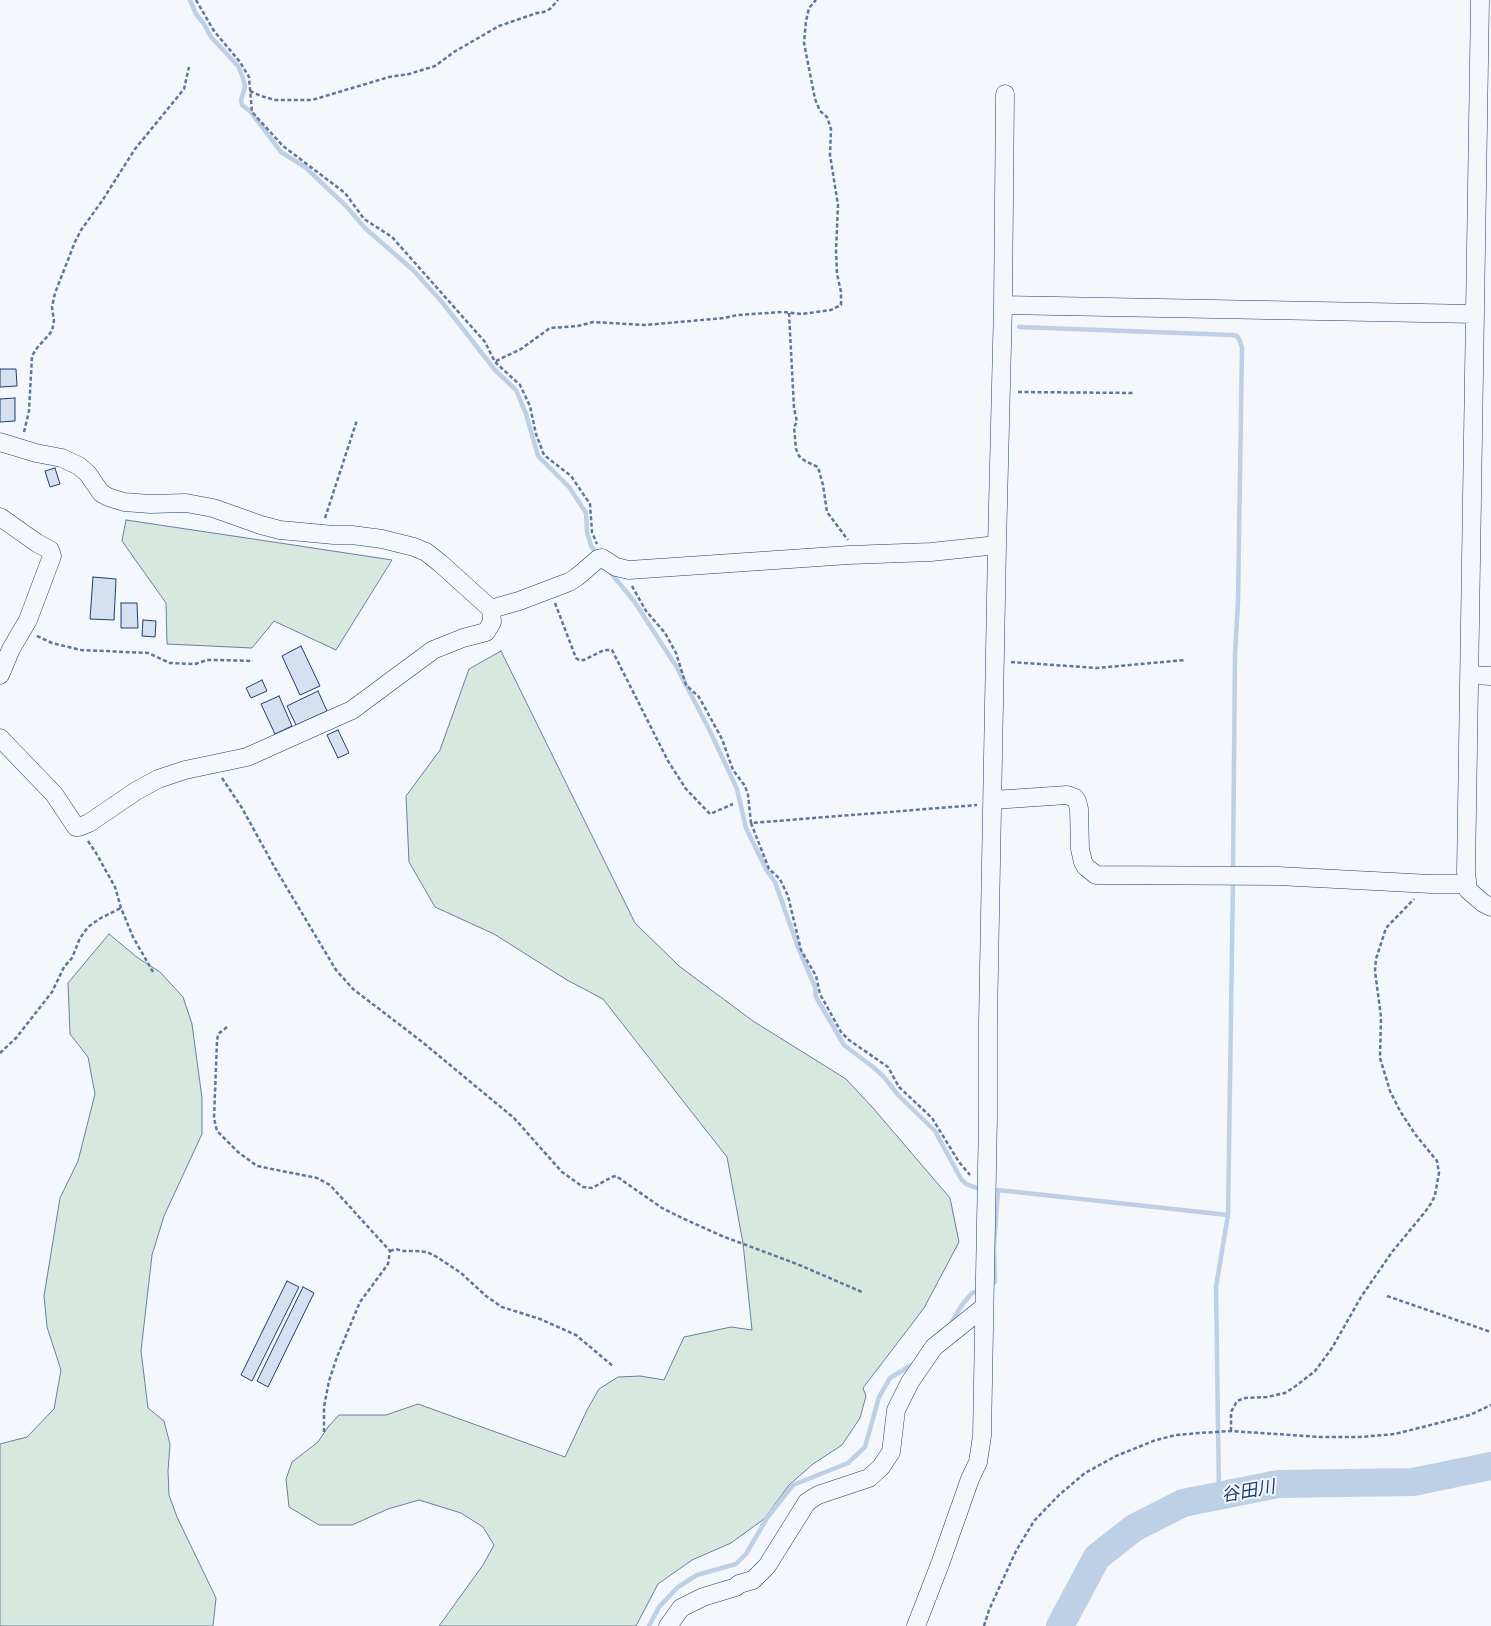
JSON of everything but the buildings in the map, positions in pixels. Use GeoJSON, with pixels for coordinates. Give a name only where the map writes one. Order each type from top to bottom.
{"type":"FeatureCollection","features":[{"type":"Feature","properties":{"kind":"street"},"geometry":{"type":"LineString","coordinates":[[1480,0],[1467,884],[1471,894],[1491,907]]}},
{"type":"Feature","properties":{"kind":"street"},"geometry":{"type":"LineString","coordinates":[[916,1626],[981,1453],[1001,331],[1003,305],[1005,94]]}},
{"type":"Feature","properties":{"kind":"street"},"geometry":{"type":"LineString","coordinates":[[1003,305],[1474,314]]}},
{"type":"Feature","properties":{"kind":"street"},"geometry":{"type":"LineString","coordinates":[[0,442],[62,458],[79,466],[88,474],[101,493],[124,502],[150,504],[186,503],[213,508],[280,530],[320,534],[352,534],[382,538],[414,547],[426,552],[491,610],[492,622],[486,632],[463,638],[433,650],[352,710],[260,752],[235,761],[185,770],[147,784],[81,827],[76,827],[54,794],[0,738]]}},
{"type":"Feature","properties":{"kind":"street"},"geometry":{"type":"LineString","coordinates":[[0,517],[50,550],[51,553],[51,560],[28,620],[11,649],[0,675]]}},
{"type":"Feature","properties":{"kind":"street"},"geometry":{"type":"LineString","coordinates":[[491,610],[550,590],[577,577],[596,560],[602,558],[616,567],[624,569],[849,555],[931,552],[997,545]]}},
{"type":"Feature","properties":{"kind":"street"},"geometry":{"type":"LineString","coordinates":[[1470,675],[1491,676]]}},
{"type":"Feature","properties":{"kind":"street"},"geometry":{"type":"LineString","coordinates":[[993,800],[1067,795],[1075,798],[1078,801],[1079,809],[1080,849],[1083,862],[1096,875],[1278,876],[1431,884],[1467,884]]}},
{"type":"Feature","properties":{"kind":"street"},"geometry":{"type":"LineString","coordinates":[[668,1626],[681,1608],[703,1597],[753,1580],[767,1566],[806,1502],[818,1495],[869,1478],[881,1467],[891,1452],[896,1410],[910,1382],[934,1347],[984,1307]]}},
{"type":"Feature","properties":{"kind":"path"},"geometry":{"type":"LineString","coordinates":[[196,0],[214,31],[240,62],[249,77],[252,112],[283,146],[345,192],[364,219],[392,238],[485,342],[495,362],[520,385],[530,406],[536,434],[544,455],[571,476],[590,504],[592,532],[602,558]]}},
{"type":"Feature","properties":{"kind":"path"},"geometry":{"type":"LineString","coordinates":[[250,91],[275,100],[312,100],[389,77],[409,74],[435,66],[454,52],[499,26],[544,12],[550,9],[558,0]]}},
{"type":"Feature","properties":{"kind":"path"},"geometry":{"type":"LineString","coordinates":[[495,362],[521,348],[550,328],[578,326],[593,322],[645,325],[724,318],[737,315],[783,312],[802,314],[823,312],[841,305],[836,251],[838,205],[830,162],[831,129],[826,117],[820,111],[816,99],[804,43],[806,21],[810,8],[816,0]]}},
{"type":"Feature","properties":{"kind":"path"},"geometry":{"type":"LineString","coordinates":[[19,448],[29,411],[32,356],[52,331],[54,320],[52,307],[55,293],[75,242],[81,230],[135,150],[184,89],[189,67]]}},
{"type":"Feature","properties":{"kind":"path"},"geometry":{"type":"LineString","coordinates":[[789,313],[794,408],[797,422],[794,426],[796,449],[804,462],[818,467],[828,512],[848,539],[850,545],[849,555]]}},
{"type":"Feature","properties":{"kind":"path"},"geometry":{"type":"LineString","coordinates":[[1001,391],[1135,393]]}},
{"type":"Feature","properties":{"kind":"path"},"geometry":{"type":"LineString","coordinates":[[320,534],[356,420]]}},
{"type":"Feature","properties":{"kind":"path"},"geometry":{"type":"LineString","coordinates":[[624,569],[642,606],[665,633],[674,649],[686,685],[699,697],[726,746],[728,759],[745,786],[748,795],[751,823],[770,869],[780,879],[788,896],[801,950],[816,976],[820,994],[841,1032],[849,1040],[888,1067],[899,1087],[932,1118],[966,1171],[980,1179],[986,1180]]}},
{"type":"Feature","properties":{"kind":"path"},"geometry":{"type":"LineString","coordinates":[[550,590],[576,658],[584,660],[604,650],[612,650],[668,761],[686,789],[710,814],[733,804]]}},
{"type":"Feature","properties":{"kind":"path"},"geometry":{"type":"LineString","coordinates":[[22,630],[60,645],[81,650],[140,652],[170,663],[195,664],[207,660],[253,661]]}},
{"type":"Feature","properties":{"kind":"path"},"geometry":{"type":"LineString","coordinates":[[995,661],[1097,668],[1185,660]]}},
{"type":"Feature","properties":{"kind":"path"},"geometry":{"type":"LineString","coordinates":[[213,764],[242,808],[275,868],[336,970],[353,989],[421,1041],[514,1118],[562,1172],[583,1187],[592,1188],[612,1176],[616,1176],[662,1208],[682,1218],[862,1292]]}},
{"type":"Feature","properties":{"kind":"path"},"geometry":{"type":"LineString","coordinates":[[751,823],[974,806],[993,800]]}},
{"type":"Feature","properties":{"kind":"path"},"geometry":{"type":"LineString","coordinates":[[81,827],[115,887],[133,937],[153,972]]}},
{"type":"Feature","properties":{"kind":"path"},"geometry":{"type":"LineString","coordinates":[[1231,1431],[1231,1412],[1237,1400],[1285,1393],[1315,1371],[1332,1348],[1361,1297],[1392,1252],[1432,1202],[1435,1195],[1438,1173],[1437,1161],[1415,1134],[1400,1111],[1385,1078],[1380,1058],[1381,1017],[1374,972],[1378,949],[1386,928],[1408,903],[1428,890],[1431,884]]}},
{"type":"Feature","properties":{"kind":"path"},"geometry":{"type":"LineString","coordinates":[[0,1053],[16,1038],[52,992],[64,966],[72,958],[80,938],[88,927],[121,908]]}},
{"type":"Feature","properties":{"kind":"path"},"geometry":{"type":"LineString","coordinates":[[226,1027],[218,1034],[216,1042],[214,1118],[217,1131],[238,1152],[257,1166],[317,1178],[330,1185],[390,1251]]}},
{"type":"Feature","properties":{"kind":"path"},"geometry":{"type":"LineString","coordinates":[[390,1251],[396,1249],[427,1252],[437,1257],[462,1273],[486,1296],[502,1307],[540,1319],[576,1335],[614,1366]]}},
{"type":"Feature","properties":{"kind":"path"},"geometry":{"type":"LineString","coordinates":[[324,1432],[324,1407],[329,1380],[337,1356],[360,1302],[388,1264],[390,1251]]}},
{"type":"Feature","properties":{"kind":"path"},"geometry":{"type":"LineString","coordinates":[[1387,1296],[1491,1332]]}},
{"type":"Feature","properties":{"kind":"path"},"geometry":{"type":"LineString","coordinates":[[984,1626],[989,1610],[1016,1551],[1034,1521],[1059,1495],[1085,1473],[1116,1456],[1156,1440],[1176,1435],[1231,1431],[1320,1437],[1360,1437],[1396,1434],[1470,1415],[1491,1405]]}},
{"type":"Feature","properties":{"kind":"shaded area"},"geometry":{"type":"Polygon","coordinates":[[[126,520],[392,560],[336,650],[274,621],[252,648],[167,644],[166,603],[122,541],[126,520]]]}},
{"type":"Feature","properties":{"kind":"shaded area"},"geometry":{"type":"Polygon","coordinates":[[[501,651],[635,923],[679,966],[753,1021],[846,1079],[950,1198],[959,1242],[924,1308],[863,1388],[866,1396],[860,1418],[842,1445],[813,1464],[789,1485],[764,1519],[731,1543],[692,1560],[658,1584],[636,1626],[439,1626],[483,1565],[494,1545],[483,1527],[461,1513],[419,1500],[388,1509],[352,1525],[319,1525],[289,1507],[286,1479],[292,1462],[318,1442],[339,1415],[386,1415],[418,1404],[565,1457],[599,1389],[618,1377],[640,1376],[664,1380],[684,1337],[731,1327],[752,1330],[743,1243],[727,1157],[603,999],[567,980],[494,934],[435,907],[409,862],[406,796],[440,750],[469,669],[501,651]]]}},
{"type":"Feature","properties":{"kind":"shaded area"},"geometry":{"type":"Polygon","coordinates":[[[109,934],[138,958],[160,972],[183,997],[192,1024],[202,1098],[202,1134],[164,1216],[152,1255],[141,1351],[148,1408],[164,1421],[170,1444],[169,1495],[177,1517],[216,1598],[213,1626],[0,1626],[0,1444],[27,1437],[54,1409],[61,1370],[47,1327],[44,1296],[60,1198],[78,1161],[95,1094],[88,1057],[70,1034],[68,983],[109,934]]]}},
{"type":"Feature","properties":{"kind":"waterway"},"geometry":{"type":"LineString","coordinates":[[190,0],[196,14],[211,37],[238,66],[245,87],[241,100],[242,105],[250,111],[281,152],[305,167],[346,206],[365,228],[413,270],[442,302],[495,370],[516,390],[526,414],[538,456],[569,487],[586,513],[587,532],[591,546],[598,555]]}},
{"type":"Feature","properties":{"kind":"waterway"},"geometry":{"type":"LineString","coordinates":[[1019,327],[1233,335],[1237,336],[1240,341],[1242,348],[1238,602],[1235,654],[1233,873]]}},
{"type":"Feature","properties":{"kind":"waterway"},"geometry":{"type":"LineString","coordinates":[[610,572],[634,601],[676,666],[709,729],[737,789],[746,828],[767,871],[775,882],[798,947],[815,987],[816,997],[844,1045],[884,1077],[899,1096],[935,1131],[961,1179],[966,1184],[982,1190]]}},
{"type":"Feature","properties":{"kind":"waterway"},"geometry":{"type":"LineString","coordinates":[[1219,1495],[1216,1287],[1228,1215],[1233,880]]}},
{"type":"Feature","properties":{"kind":"waterway"},"geometry":{"type":"LineString","coordinates":[[990,1191],[998,1190],[1228,1215]]}},
{"type":"Feature","properties":{"kind":"waterway"},"geometry":{"type":"LineString","coordinates":[[989,1286],[995,1282],[994,1246],[998,1190]]}},
{"type":"Feature","properties":{"kind":"waterway"},"geometry":{"type":"LineString","coordinates":[[949,1327],[962,1305],[972,1293],[980,1290]]}},
{"type":"Feature","properties":{"kind":"waterway"},"geometry":{"type":"LineString","coordinates":[[649,1626],[659,1607],[678,1587],[697,1575],[736,1564],[746,1554],[767,1518],[793,1485],[848,1463],[865,1447],[879,1397],[890,1378],[915,1363]]}},
{"type":"Feature","properties":{"kind":"waterway","name":"谷田川"},"geometry":{"type":"LineString","coordinates":[[1060,1626],[1097,1557],[1134,1528],[1183,1503],[1278,1484],[1413,1482],[1491,1466]]}}]}
